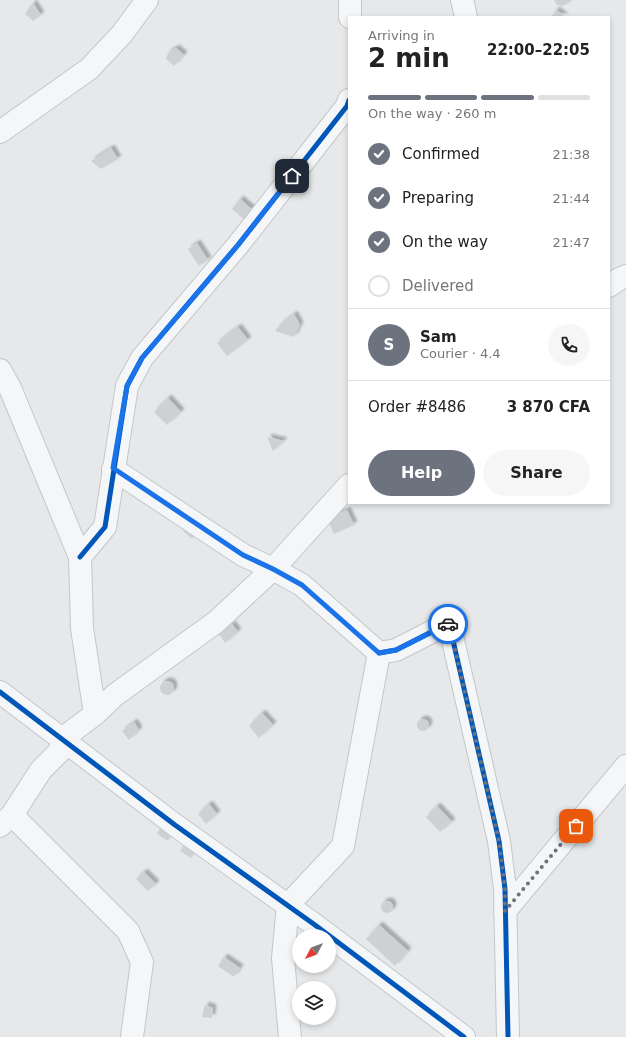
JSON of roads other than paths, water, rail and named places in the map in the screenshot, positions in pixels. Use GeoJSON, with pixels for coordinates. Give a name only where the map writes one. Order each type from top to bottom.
{"type":"FeatureCollection","features":[{"type":"Feature","properties":{"kind":"street"},"geometry":{"type":"LineString","coordinates":[[0,132],[89,69],[122,34],[147,0]]}},
{"type":"Feature","properties":{"kind":"street"},"geometry":{"type":"LineString","coordinates":[[350,0],[350,16]]}},
{"type":"Feature","properties":{"kind":"street"},"geometry":{"type":"LineString","coordinates":[[462,0],[466,16]]}},
{"type":"Feature","properties":{"kind":"street"},"geometry":{"type":"LineString","coordinates":[[80,557],[105,527],[127,386],[142,358],[238,245],[348,104]]}},
{"type":"Feature","properties":{"kind":"street"},"geometry":{"type":"LineString","coordinates":[[610,285],[626,276]]}},
{"type":"Feature","properties":{"kind":"street"},"geometry":{"type":"LineString","coordinates":[[0,370],[10,388],[80,557],[82,628],[95,714]]}},
{"type":"Feature","properties":{"kind":"street"},"geometry":{"type":"LineString","coordinates":[[113,468],[243,555],[302,585],[379,653]]}},
{"type":"Feature","properties":{"kind":"street"},"geometry":{"type":"LineString","coordinates":[[132,1037],[142,962],[128,931],[6,821],[41,770],[60,752],[62,739],[95,714],[114,695],[216,622],[273,569],[348,486]]}},
{"type":"Feature","properties":{"kind":"street"},"geometry":{"type":"LineString","coordinates":[[379,653],[396,650],[449,623],[499,841],[505,889],[508,1037]]}},
{"type":"Feature","properties":{"kind":"street"},"geometry":{"type":"LineString","coordinates":[[290,1037],[283,958],[288,905],[343,846],[379,653]]}},
{"type":"Feature","properties":{"kind":"street"},"geometry":{"type":"LineString","coordinates":[[0,692],[176,825],[288,905],[464,1037]]}},
{"type":"Feature","properties":{"kind":"street"},"geometry":{"type":"LineString","coordinates":[[505,911],[626,766]]}}]}
